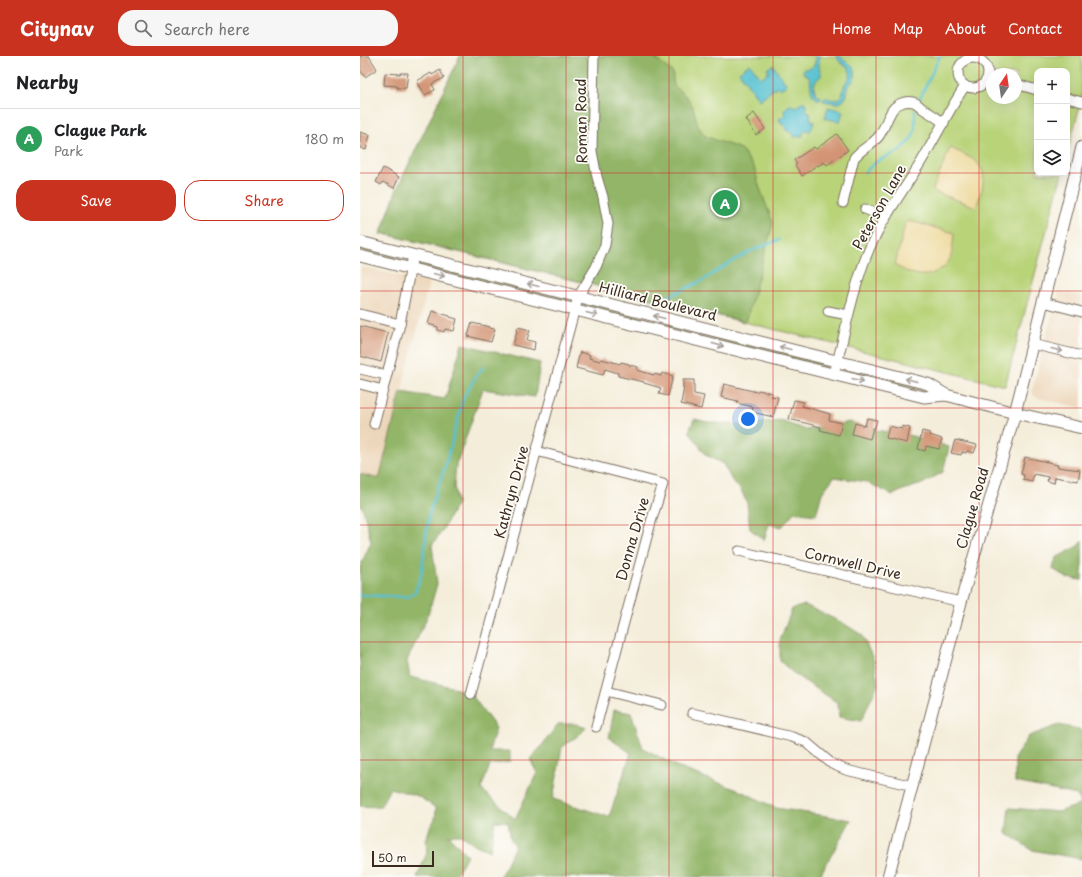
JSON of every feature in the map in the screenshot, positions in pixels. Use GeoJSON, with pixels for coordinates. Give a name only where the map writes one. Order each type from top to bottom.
{"type":"FeatureCollection","features":[{"type":"Feature","properties":{"kind":"main road","name":"Clague Road"},"geometry":{"type":"LineString","coordinates":[[888,877],[961,602],[1015,413],[1082,147]]}},
{"type":"Feature","properties":{"kind":"main road","name":"Hilliard Boulevard"},"geometry":{"type":"LineString","coordinates":[[360,242],[928,384],[946,395],[1015,413],[1082,428]]}},
{"type":"Feature","properties":{"kind":"main road","name":"Hilliard Boulevard"},"geometry":{"type":"LineString","coordinates":[[360,256],[924,397],[946,395]]}},
{"type":"Feature","properties":{"kind":"street","name":"Roman Road"},"geometry":{"type":"LineString","coordinates":[[578,297],[599,260],[605,245],[608,224],[592,151],[594,56]]}},
{"type":"Feature","properties":{"kind":"street"},"geometry":{"type":"LineString","coordinates":[[986,82],[980,87],[972,88],[965,86],[960,80],[958,73],[960,65],[968,58],[976,58],[983,62],[987,68]]}},
{"type":"Feature","properties":{"kind":"street","name":"Peterson Lane"},"geometry":{"type":"LineString","coordinates":[[834,374],[859,276],[867,255],[886,218],[936,138],[953,105],[965,86]]}},
{"type":"Feature","properties":{"kind":"street"},"geometry":{"type":"LineString","coordinates":[[1022,86],[1034,89]]}},
{"type":"Feature","properties":{"kind":"street"},"geometry":{"type":"LineString","coordinates":[[1070,99],[1082,102]]}},
{"type":"Feature","properties":{"kind":"street"},"geometry":{"type":"LineString","coordinates":[[843,203],[854,158],[880,134],[894,107],[909,102],[916,103],[944,123]]}},
{"type":"Feature","properties":{"kind":"street"},"geometry":{"type":"LineString","coordinates":[[865,209],[886,218]]}},
{"type":"Feature","properties":{"kind":"street"},"geometry":{"type":"LineString","coordinates":[[374,424],[400,324],[413,255]]}},
{"type":"Feature","properties":{"kind":"street","name":"Kathryn Drive"},"geometry":{"type":"LineString","coordinates":[[471,694],[578,297]]}},
{"type":"Feature","properties":{"kind":"street"},"geometry":{"type":"LineString","coordinates":[[1043,302],[1082,312]]}},
{"type":"Feature","properties":{"kind":"street"},"geometry":{"type":"LineString","coordinates":[[828,311],[848,316]]}},
{"type":"Feature","properties":{"kind":"street"},"geometry":{"type":"LineString","coordinates":[[360,314],[400,324]]}},
{"type":"Feature","properties":{"kind":"street"},"geometry":{"type":"LineString","coordinates":[[1032,344],[1082,356]]}},
{"type":"Feature","properties":{"kind":"street"},"geometry":{"type":"LineString","coordinates":[[360,369],[386,375]]}},
{"type":"Feature","properties":{"kind":"street"},"geometry":{"type":"LineString","coordinates":[[360,384],[383,390]]}},
{"type":"Feature","properties":{"kind":"street","name":"Donna Drive"},"geometry":{"type":"LineString","coordinates":[[536,451],[663,484],[651,522],[596,727]]}},
{"type":"Feature","properties":{"kind":"street","name":"Cornwell Drive"},"geometry":{"type":"LineString","coordinates":[[739,551],[961,602]]}},
{"type":"Feature","properties":{"kind":"street"},"geometry":{"type":"LineString","coordinates":[[606,691],[662,705]]}},
{"type":"Feature","properties":{"kind":"street"},"geometry":{"type":"LineString","coordinates":[[692,713],[792,737],[806,742],[832,764],[846,770],[913,786]]}},
{"type":"Feature","properties":{"kind":"shaded area"},"geometry":{"type":"Polygon","coordinates":[[[360,266],[429,283],[379,479],[360,474],[360,266]]]}},
{"type":"Feature","properties":{"kind":"shaded area"},"geometry":{"type":"Polygon","coordinates":[[[1059,291],[1082,296],[1082,408],[1038,398],[1034,396],[1032,390],[1059,291]]]}},
{"type":"Feature","properties":{"kind":"green space"},"geometry":{"type":"Polygon","coordinates":[[[460,56],[652,56],[673,73],[674,86],[688,98],[693,107],[698,126],[705,136],[741,149],[754,167],[759,186],[773,223],[746,322],[381,233],[380,235],[397,189],[460,56]]]}},
{"type":"Feature","properties":{"kind":"green space"},"geometry":{"type":"Polygon","coordinates":[[[472,56],[1082,56],[1082,98],[1070,143],[1070,68],[1034,68],[1034,176],[1061,176],[1005,386],[381,233],[472,56]]]}},
{"type":"Feature","properties":{"kind":"green space"},"geometry":{"type":"Polygon","coordinates":[[[360,247],[395,256],[399,261],[360,251],[360,247]]]}},
{"type":"Feature","properties":{"kind":"green space"},"geometry":{"type":"Polygon","coordinates":[[[416,261],[565,298],[566,300],[563,302],[416,265],[416,261]]]}},
{"type":"Feature","properties":{"kind":"green space"},"geometry":{"type":"Polygon","coordinates":[[[586,303],[829,366],[826,367],[585,308],[586,303]]]}},
{"type":"Feature","properties":{"kind":"green space"},"geometry":{"type":"Polygon","coordinates":[[[462,344],[540,363],[535,397],[483,389],[456,465],[454,486],[457,503],[442,531],[432,545],[437,584],[428,615],[407,661],[410,677],[451,687],[471,694],[496,728],[489,751],[510,751],[510,762],[490,765],[481,789],[515,819],[537,773],[530,759],[558,724],[576,724],[586,728],[562,747],[553,799],[609,817],[631,753],[609,738],[614,710],[631,713],[643,748],[680,768],[743,792],[776,808],[851,820],[819,877],[499,877],[506,866],[515,845],[511,840],[508,822],[495,821],[490,851],[476,845],[461,835],[448,835],[467,855],[459,870],[452,877],[417,877],[427,853],[426,841],[430,827],[435,819],[436,808],[418,796],[390,788],[380,807],[360,806],[360,567],[371,542],[363,509],[360,504],[360,474],[379,479],[401,392],[445,399],[462,344]]]}},
{"type":"Feature","properties":{"kind":"green space"},"geometry":{"type":"Polygon","coordinates":[[[845,368],[926,388],[927,390],[926,392],[844,372],[845,368]]]}},
{"type":"Feature","properties":{"kind":"green space"},"geometry":{"type":"Polygon","coordinates":[[[694,419],[740,425],[781,421],[806,430],[850,422],[877,430],[912,436],[949,447],[943,472],[922,484],[893,495],[866,482],[834,477],[822,493],[816,515],[794,512],[782,527],[769,524],[764,540],[750,529],[747,503],[741,490],[733,482],[723,464],[706,455],[689,431],[694,419]]]}},
{"type":"Feature","properties":{"kind":"green space"},"geometry":{"type":"Polygon","coordinates":[[[1082,540],[1082,580],[1067,578],[1053,569],[1056,558],[1078,546],[1082,540]]]}},
{"type":"Feature","properties":{"kind":"green space"},"geometry":{"type":"Polygon","coordinates":[[[805,605],[841,622],[862,635],[874,661],[878,684],[861,721],[839,717],[838,703],[794,674],[780,661],[780,640],[792,609],[805,605]]]}},
{"type":"Feature","properties":{"kind":"green space"},"geometry":{"type":"Polygon","coordinates":[[[1059,725],[1079,729],[1082,733],[1082,859],[1032,850],[1006,833],[1009,808],[1059,812],[1081,804],[1077,795],[1015,782],[1015,757],[1029,736],[1059,725]]]}},
{"type":"Feature","properties":{"kind":"sand"},"geometry":{"type":"Polygon","coordinates":[[[950,148],[971,158],[982,169],[983,184],[976,207],[935,192],[933,189],[950,148]]]}},
{"type":"Feature","properties":{"kind":"sand"},"geometry":{"type":"Polygon","coordinates":[[[910,221],[954,233],[953,247],[948,262],[943,267],[928,275],[917,275],[895,265],[905,224],[910,221]]]}},
{"type":"Feature","properties":{"kind":"water"},"geometry":{"type":"Polygon","coordinates":[[[815,56],[819,56],[821,76],[815,82],[814,87],[816,94],[821,97],[820,100],[812,94],[810,79],[803,73],[804,69],[809,69],[815,64],[815,56]]]}},
{"type":"Feature","properties":{"kind":"water"},"geometry":{"type":"Polygon","coordinates":[[[836,56],[840,56],[854,69],[855,72],[855,78],[848,86],[847,94],[840,103],[823,101],[824,97],[833,100],[841,97],[844,86],[849,79],[849,69],[840,62],[836,56]]]}},
{"type":"Feature","properties":{"kind":"water"},"geometry":{"type":"Polygon","coordinates":[[[750,64],[761,78],[769,72],[767,69],[773,65],[787,85],[780,89],[778,86],[759,100],[739,72],[750,64]]]}},
{"type":"Feature","properties":{"kind":"water"},"geometry":{"type":"Polygon","coordinates":[[[804,101],[808,107],[805,109],[810,113],[811,120],[814,122],[809,132],[807,130],[804,131],[803,136],[793,137],[793,134],[786,130],[784,124],[782,125],[779,119],[785,115],[784,111],[788,106],[791,105],[796,107],[804,101]]]}},
{"type":"Feature","properties":{"kind":"water"},"geometry":{"type":"Polygon","coordinates":[[[828,107],[843,111],[840,122],[825,118],[828,107]]]}},
{"type":"Feature","properties":{"kind":"building"},"geometry":{"type":"Polygon","coordinates":[[[360,56],[369,56],[377,69],[365,77],[360,70],[360,56]]]}},
{"type":"Feature","properties":{"kind":"building"},"geometry":{"type":"Polygon","coordinates":[[[440,70],[444,78],[432,84],[435,90],[425,95],[417,81],[440,70]]]}},
{"type":"Feature","properties":{"kind":"building"},"geometry":{"type":"Polygon","coordinates":[[[385,73],[408,73],[406,88],[397,88],[397,86],[384,85],[385,73]]]}},
{"type":"Feature","properties":{"kind":"building"},"geometry":{"type":"Polygon","coordinates":[[[754,113],[765,129],[756,135],[746,119],[754,113]]]}},
{"type":"Feature","properties":{"kind":"building"},"geometry":{"type":"Polygon","coordinates":[[[360,132],[370,135],[366,150],[360,148],[360,132]]]}},
{"type":"Feature","properties":{"kind":"building"},"geometry":{"type":"Polygon","coordinates":[[[837,134],[848,150],[827,165],[824,162],[818,166],[817,165],[802,176],[795,165],[797,164],[794,160],[814,147],[816,149],[837,134]]]}},
{"type":"Feature","properties":{"kind":"building"},"geometry":{"type":"Polygon","coordinates":[[[383,168],[399,177],[394,188],[383,182],[381,185],[376,182],[383,168]]]}},
{"type":"Feature","properties":{"kind":"building"},"geometry":{"type":"Polygon","coordinates":[[[432,311],[457,319],[454,331],[445,329],[444,332],[438,330],[438,327],[428,324],[432,311]]]}},
{"type":"Feature","properties":{"kind":"building"},"geometry":{"type":"Polygon","coordinates":[[[472,323],[495,329],[491,342],[468,336],[472,323]]]}},
{"type":"Feature","properties":{"kind":"building"},"geometry":{"type":"Polygon","coordinates":[[[360,326],[388,333],[381,362],[360,356],[360,326]]]}},
{"type":"Feature","properties":{"kind":"building"},"geometry":{"type":"Polygon","coordinates":[[[518,327],[530,330],[527,340],[535,342],[534,350],[513,345],[518,327]]]}},
{"type":"Feature","properties":{"kind":"building"},"geometry":{"type":"Polygon","coordinates":[[[580,352],[590,355],[589,358],[600,361],[601,359],[620,364],[621,362],[629,364],[638,367],[637,370],[654,375],[661,376],[662,373],[673,376],[668,396],[659,394],[661,388],[644,382],[618,376],[618,373],[605,369],[603,375],[576,368],[580,352]]]}},
{"type":"Feature","properties":{"kind":"building"},"geometry":{"type":"Polygon","coordinates":[[[683,380],[694,380],[694,394],[704,396],[701,409],[681,404],[684,387],[683,388],[683,380]]]}},
{"type":"Feature","properties":{"kind":"building"},"geometry":{"type":"Polygon","coordinates":[[[724,384],[757,392],[758,390],[772,393],[771,396],[778,397],[773,417],[752,412],[753,407],[737,403],[738,401],[721,397],[724,384]]]}},
{"type":"Feature","properties":{"kind":"building"},"geometry":{"type":"Polygon","coordinates":[[[794,400],[804,402],[802,406],[830,414],[829,420],[842,423],[839,435],[820,430],[821,427],[789,419],[794,400]]]}},
{"type":"Feature","properties":{"kind":"building"},"geometry":{"type":"Polygon","coordinates":[[[867,418],[877,420],[870,439],[852,434],[855,423],[865,426],[867,418]]]}},
{"type":"Feature","properties":{"kind":"building"},"geometry":{"type":"Polygon","coordinates":[[[889,426],[902,429],[902,426],[910,428],[907,443],[886,438],[889,426]]]}},
{"type":"Feature","properties":{"kind":"building"},"geometry":{"type":"Polygon","coordinates":[[[922,431],[942,439],[939,449],[926,446],[925,451],[918,449],[922,431]]]}},
{"type":"Feature","properties":{"kind":"building"},"geometry":{"type":"Polygon","coordinates":[[[955,440],[977,445],[974,453],[967,451],[966,453],[962,452],[961,455],[951,453],[955,440]]]}},
{"type":"Feature","properties":{"kind":"building"},"geometry":{"type":"Polygon","coordinates":[[[1025,457],[1052,463],[1058,465],[1057,467],[1080,470],[1078,481],[1055,477],[1054,483],[1047,481],[1048,477],[1034,474],[1032,482],[1023,480],[1024,475],[1021,474],[1025,457]]]}},
{"type":"Feature","properties":{"kind":"waterway"},"geometry":{"type":"LineString","coordinates":[[920,98],[940,56]]}},
{"type":"Feature","properties":{"kind":"waterway"},"geometry":{"type":"LineString","coordinates":[[865,172],[876,162],[899,151],[907,144],[913,136],[915,129],[915,111]]}},
{"type":"Feature","properties":{"kind":"waterway"},"geometry":{"type":"LineString","coordinates":[[667,297],[702,281],[751,251],[779,240]]}},
{"type":"Feature","properties":{"kind":"waterway"},"geometry":{"type":"LineString","coordinates":[[360,595],[408,597],[415,592],[421,576],[429,514],[447,460],[463,399],[476,376],[483,368]]}},
{"type":"Feature","properties":{"kind":"place","name":"Clague Park"},"geometry":{"type":"Point","coordinates":[725,203]}}]}
